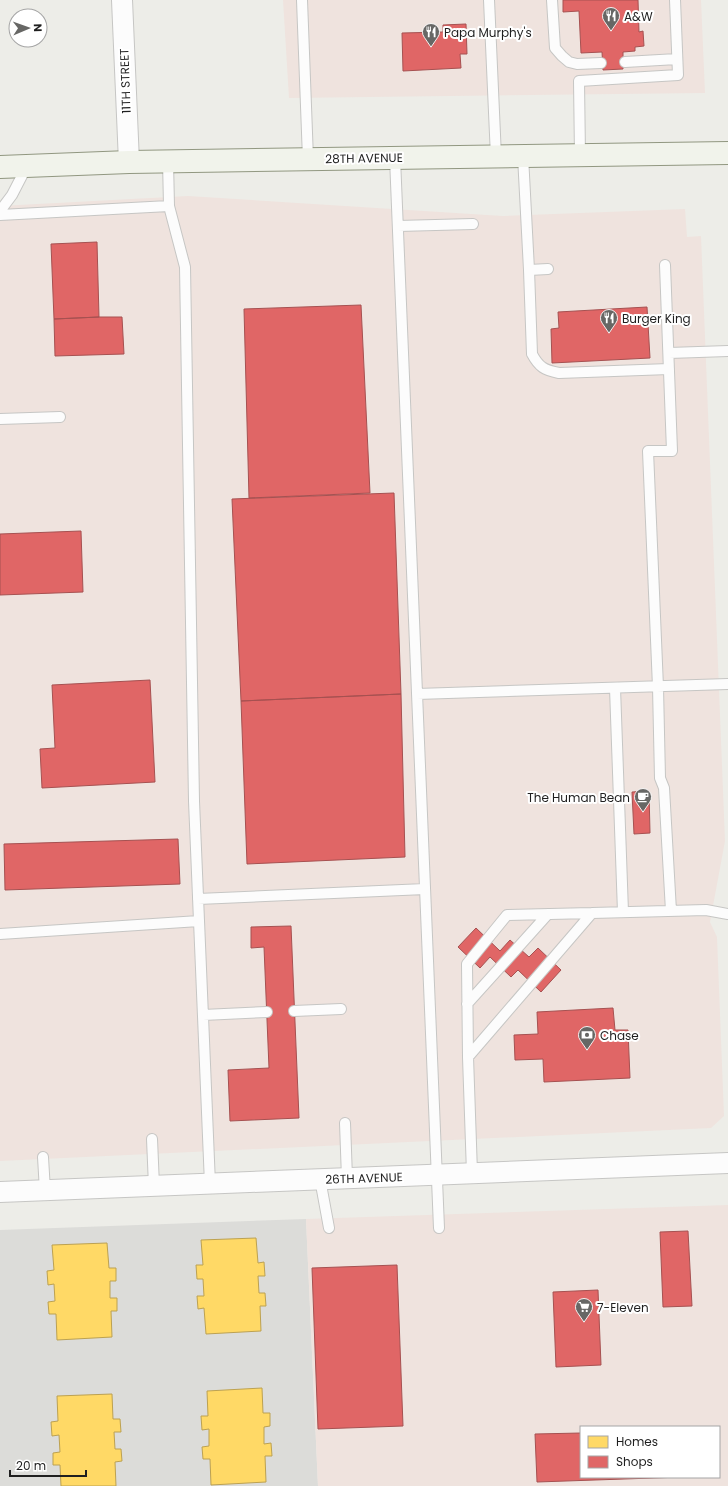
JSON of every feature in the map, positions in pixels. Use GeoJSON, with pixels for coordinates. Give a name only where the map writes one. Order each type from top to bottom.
{"type":"FeatureCollection","features":[{"type":"Feature","properties":{"kind":"street","name":"11TH STREET"},"geometry":{"type":"LineString","coordinates":[[122,0],[129,162]]}},
{"type":"Feature","properties":{"kind":"street","name":"28TH AVENUE"},"geometry":{"type":"LineString","coordinates":[[0,167],[168,161],[728,153]]}},
{"type":"Feature","properties":{"kind":"street","name":"26TH AVENUE"},"geometry":{"type":"LineString","coordinates":[[0,1192],[728,1163]]}},
{"type":"Feature","properties":{"kind":"lane"},"geometry":{"type":"LineString","coordinates":[[302,0],[308,159]]}},
{"type":"Feature","properties":{"kind":"lane"},"geometry":{"type":"LineString","coordinates":[[488,0],[496,157]]}},
{"type":"Feature","properties":{"kind":"lane"},"geometry":{"type":"LineString","coordinates":[[552,0],[554,48],[569,62],[577,64],[601,63]]}},
{"type":"Feature","properties":{"kind":"lane"},"geometry":{"type":"LineString","coordinates":[[580,156],[579,81],[678,75],[675,0]]}},
{"type":"Feature","properties":{"kind":"lane"},"geometry":{"type":"LineString","coordinates":[[625,62],[677,59]]}},
{"type":"Feature","properties":{"kind":"lane"},"geometry":{"type":"LineString","coordinates":[[523,156],[532,354],[537,363],[547,371],[559,373],[669,369]]}},
{"type":"Feature","properties":{"kind":"lane"},"geometry":{"type":"LineString","coordinates":[[396,158],[439,1228]]}},
{"type":"Feature","properties":{"kind":"lane"},"geometry":{"type":"LineString","coordinates":[[168,161],[169,206],[185,267],[194,801],[210,1184]]}},
{"type":"Feature","properties":{"kind":"lane"},"geometry":{"type":"LineString","coordinates":[[0,211],[12,195],[27,166]]}},
{"type":"Feature","properties":{"kind":"lane"},"geometry":{"type":"LineString","coordinates":[[0,215],[169,206]]}},
{"type":"Feature","properties":{"kind":"lane"},"geometry":{"type":"LineString","coordinates":[[398,226],[473,224]]}},
{"type":"Feature","properties":{"kind":"lane"},"geometry":{"type":"LineString","coordinates":[[665,265],[672,451],[648,452],[658,687],[660,778],[664,788],[671,911]]}},
{"type":"Feature","properties":{"kind":"lane"},"geometry":{"type":"LineString","coordinates":[[529,270],[548,269]]}},
{"type":"Feature","properties":{"kind":"lane"},"geometry":{"type":"LineString","coordinates":[[669,353],[728,351]]}},
{"type":"Feature","properties":{"kind":"lane"},"geometry":{"type":"LineString","coordinates":[[0,419],[60,417]]}},
{"type":"Feature","properties":{"kind":"lane"},"geometry":{"type":"LineString","coordinates":[[417,694],[728,684]]}},
{"type":"Feature","properties":{"kind":"lane"},"geometry":{"type":"LineString","coordinates":[[615,688],[623,912]]}},
{"type":"Feature","properties":{"kind":"lane"},"geometry":{"type":"LineString","coordinates":[[198,899],[425,889]]}},
{"type":"Feature","properties":{"kind":"lane"},"geometry":{"type":"LineString","coordinates":[[472,1173],[466,964],[507,915],[706,910],[728,914]]}},
{"type":"Feature","properties":{"kind":"lane"},"geometry":{"type":"LineString","coordinates":[[468,1057],[592,913]]}},
{"type":"Feature","properties":{"kind":"lane"},"geometry":{"type":"LineString","coordinates":[[467,1004],[548,914]]}},
{"type":"Feature","properties":{"kind":"lane"},"geometry":{"type":"LineString","coordinates":[[0,934],[199,921]]}},
{"type":"Feature","properties":{"kind":"lane"},"geometry":{"type":"LineString","coordinates":[[294,1011],[340,1009]]}},
{"type":"Feature","properties":{"kind":"lane"},"geometry":{"type":"LineString","coordinates":[[203,1015],[267,1012]]}},
{"type":"Feature","properties":{"kind":"lane"},"geometry":{"type":"LineString","coordinates":[[345,1123],[347,1178]]}},
{"type":"Feature","properties":{"kind":"lane"},"geometry":{"type":"LineString","coordinates":[[152,1139],[154,1186]]}},
{"type":"Feature","properties":{"kind":"lane"},"geometry":{"type":"LineString","coordinates":[[44,1157],[46,1191]]}},
{"type":"Feature","properties":{"kind":"lane"},"geometry":{"type":"LineString","coordinates":[[320,1180],[329,1228]]}},
{"type":"Feature","properties":{"kind":"shaded area"},"geometry":{"type":"Polygon","coordinates":[[[283,0],[701,0],[705,93],[289,98],[283,0]]]}},
{"type":"Feature","properties":{"kind":"shaded area"},"geometry":{"type":"Polygon","coordinates":[[[188,196],[503,216],[685,209],[687,237],[701,236],[725,841],[710,922],[717,937],[724,1116],[711,1128],[0,1161],[0,206],[188,196]]]}},
{"type":"Feature","properties":{"kind":"shaded area"},"geometry":{"type":"Polygon","coordinates":[[[728,1205],[728,1486],[318,1486],[306,1219],[728,1205]]]}},
{"type":"Feature","properties":{"kind":"shaded area"},"geometry":{"type":"Polygon","coordinates":[[[306,1219],[318,1486],[0,1486],[0,1230],[306,1219]]]}},
{"type":"Feature","properties":{"kind":"building: Homes"},"geometry":{"type":"Polygon","coordinates":[[[256,1238],[258,1263],[264,1262],[265,1276],[258,1276],[259,1293],[265,1293],[266,1306],[260,1306],[261,1331],[206,1334],[204,1308],[198,1309],[197,1296],[204,1296],[203,1279],[197,1279],[196,1265],[203,1265],[201,1240],[256,1238]]]}},
{"type":"Feature","properties":{"kind":"building: Homes"},"geometry":{"type":"Polygon","coordinates":[[[107,1243],[109,1268],[116,1268],[116,1281],[110,1281],[110,1298],[117,1298],[117,1311],[111,1311],[112,1337],[57,1340],[56,1314],[49,1314],[48,1302],[55,1301],[54,1284],[48,1285],[47,1271],[54,1270],[52,1245],[107,1243]]]}},
{"type":"Feature","properties":{"kind":"building: Homes"},"geometry":{"type":"Polygon","coordinates":[[[262,1388],[263,1413],[270,1413],[270,1426],[264,1427],[264,1444],[271,1443],[272,1456],[265,1456],[266,1482],[211,1485],[210,1459],[203,1459],[202,1447],[209,1446],[209,1429],[202,1430],[201,1416],[208,1416],[207,1391],[262,1388]]]}},
{"type":"Feature","properties":{"kind":"building: Homes"},"geometry":{"type":"Polygon","coordinates":[[[112,1394],[113,1419],[120,1419],[121,1432],[114,1432],[115,1449],[121,1449],[122,1461],[115,1462],[116,1486],[61,1486],[60,1465],[53,1465],[53,1453],[60,1452],[59,1435],[52,1436],[51,1422],[58,1421],[57,1396],[112,1394]]]}},
{"type":"Feature","properties":{"kind":"building: Shops"},"geometry":{"type":"Polygon","coordinates":[[[563,0],[638,0],[639,32],[643,31],[644,46],[635,47],[635,51],[623,52],[623,69],[603,70],[602,52],[581,53],[579,11],[563,12],[563,0]]]}},
{"type":"Feature","properties":{"kind":"building: Shops"},"geometry":{"type":"Polygon","coordinates":[[[466,24],[467,54],[460,54],[461,68],[403,71],[402,33],[443,32],[443,25],[466,24]]]}},
{"type":"Feature","properties":{"kind":"building: Shops"},"geometry":{"type":"Polygon","coordinates":[[[97,242],[99,317],[54,319],[51,244],[97,242]]]}},
{"type":"Feature","properties":{"kind":"building: Shops"},"geometry":{"type":"Polygon","coordinates":[[[361,305],[370,493],[249,498],[244,309],[361,305]]]}},
{"type":"Feature","properties":{"kind":"building: Shops"},"geometry":{"type":"Polygon","coordinates":[[[647,307],[650,358],[552,363],[551,329],[559,328],[558,312],[647,307]]]}},
{"type":"Feature","properties":{"kind":"building: Shops"},"geometry":{"type":"Polygon","coordinates":[[[122,317],[124,354],[55,356],[54,319],[122,317]]]}},
{"type":"Feature","properties":{"kind":"building: Shops"},"geometry":{"type":"Polygon","coordinates":[[[394,493],[401,694],[241,701],[232,499],[394,493]]]}},
{"type":"Feature","properties":{"kind":"building: Shops"},"geometry":{"type":"Polygon","coordinates":[[[81,531],[83,592],[0,595],[0,534],[81,531]]]}},
{"type":"Feature","properties":{"kind":"building: Shops"},"geometry":{"type":"Polygon","coordinates":[[[150,680],[155,782],[42,788],[40,749],[55,748],[52,685],[150,680]]]}},
{"type":"Feature","properties":{"kind":"building: Shops"},"geometry":{"type":"Polygon","coordinates":[[[401,694],[405,857],[247,864],[241,701],[401,694]]]}},
{"type":"Feature","properties":{"kind":"building: Shops"},"geometry":{"type":"Polygon","coordinates":[[[649,791],[650,833],[634,834],[632,792],[649,791]]]}},
{"type":"Feature","properties":{"kind":"building: Shops"},"geometry":{"type":"Polygon","coordinates":[[[178,839],[180,884],[5,890],[4,844],[178,839]]]}},
{"type":"Feature","properties":{"kind":"building: Shops"},"geometry":{"type":"Polygon","coordinates":[[[291,926],[299,1118],[230,1121],[228,1070],[269,1068],[264,947],[251,948],[251,927],[291,926]]]}},
{"type":"Feature","properties":{"kind":"building: Shops"},"geometry":{"type":"Polygon","coordinates":[[[476,928],[500,951],[510,940],[529,957],[538,948],[561,970],[541,992],[518,970],[511,977],[490,957],[480,968],[458,947],[476,928]]]}},
{"type":"Feature","properties":{"kind":"building: Shops"},"geometry":{"type":"Polygon","coordinates":[[[613,1008],[615,1030],[628,1030],[630,1078],[544,1082],[543,1059],[515,1060],[514,1035],[538,1034],[537,1012],[613,1008]]]}},
{"type":"Feature","properties":{"kind":"building: Shops"},"geometry":{"type":"Polygon","coordinates":[[[688,1231],[692,1306],[663,1307],[660,1232],[688,1231]]]}},
{"type":"Feature","properties":{"kind":"building: Shops"},"geometry":{"type":"Polygon","coordinates":[[[397,1265],[403,1426],[318,1429],[312,1268],[397,1265]]]}},
{"type":"Feature","properties":{"kind":"building: Shops"},"geometry":{"type":"Polygon","coordinates":[[[598,1290],[601,1365],[556,1367],[553,1292],[598,1290]]]}},
{"type":"Feature","properties":{"kind":"building: Shops"},"geometry":{"type":"Polygon","coordinates":[[[580,1433],[580,1478],[653,1478],[537,1482],[535,1434],[580,1433]]]}},
{"type":"Feature","properties":{"kind":"place","name":"A&W"},"geometry":{"type":"Point","coordinates":[611,31]}},
{"type":"Feature","properties":{"kind":"place","name":"Papa Murphy's"},"geometry":{"type":"Point","coordinates":[431,47]}},
{"type":"Feature","properties":{"kind":"place","name":"Burger King"},"geometry":{"type":"Point","coordinates":[609,333]}},
{"type":"Feature","properties":{"kind":"place","name":"The Human Bean"},"geometry":{"type":"Point","coordinates":[643,812]}},
{"type":"Feature","properties":{"kind":"place","name":"Chase"},"geometry":{"type":"Point","coordinates":[587,1050]}},
{"type":"Feature","properties":{"kind":"place","name":"7-Eleven"},"geometry":{"type":"Point","coordinates":[584,1322]}}]}
